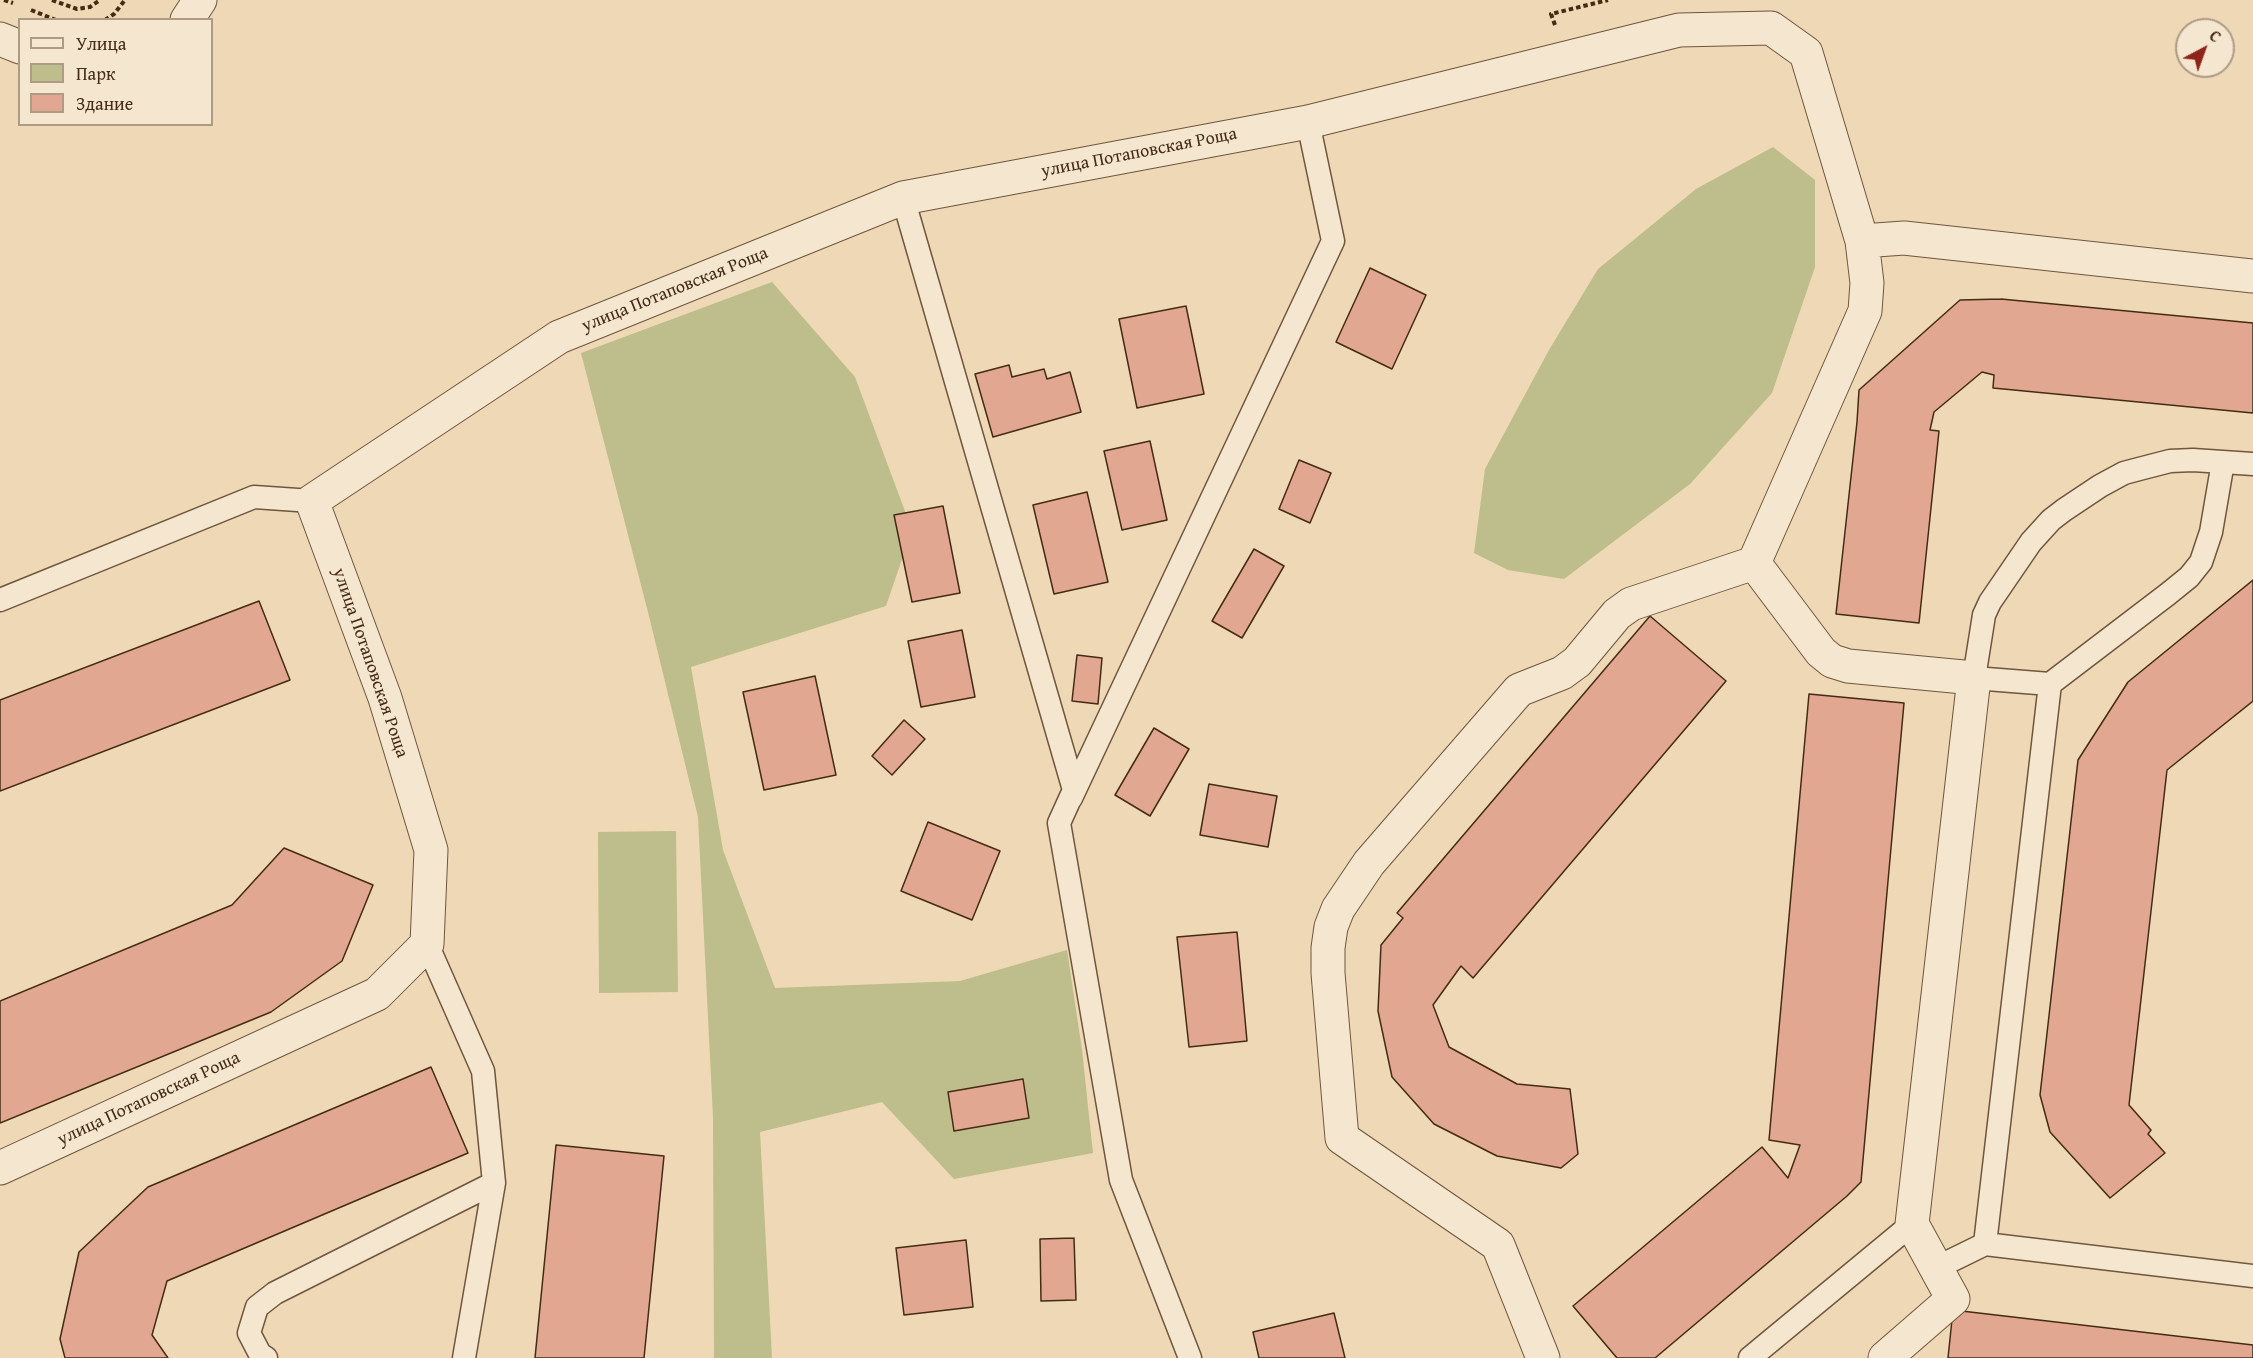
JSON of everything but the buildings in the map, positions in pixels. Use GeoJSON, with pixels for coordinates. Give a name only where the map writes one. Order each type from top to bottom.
{"type":"FeatureCollection","features":[{"type":"Feature","properties":{"kind":"street"},"geometry":{"type":"LineString","coordinates":[[188,18],[200,0]]}},
{"type":"Feature","properties":{"kind":"street","name":"улица Потаповская Роща"},"geometry":{"type":"LineString","coordinates":[[0,1168],[377,994],[427,944],[431,850],[385,698],[312,501],[559,336],[903,198],[1308,122],[1679,30],[1771,28],[1806,53],[1862,241],[1867,283],[1865,310],[1754,563]]}},
{"type":"Feature","properties":{"kind":"street"},"geometry":{"type":"LineString","coordinates":[[0,39],[18,46]]}},
{"type":"Feature","properties":{"kind":"street"},"geometry":{"type":"LineString","coordinates":[[1862,241],[1904,238],[2253,276]]}},
{"type":"Feature","properties":{"kind":"street"},"geometry":{"type":"LineString","coordinates":[[1543,1358],[1498,1245],[1342,1138],[1328,973],[1328,948],[1332,927],[1338,909],[1369,863],[1519,690],[1562,673],[1577,662],[1617,614],[1631,604],[1754,563],[1821,652],[1832,661],[1848,666],[1974,678],[1912,1224],[1953,1299],[1885,1358]]}},
{"type":"Feature","properties":{"kind":"lane"},"geometry":{"type":"LineString","coordinates":[[1059,823],[1333,241],[1308,122]]}},
{"type":"Feature","properties":{"kind":"lane"},"geometry":{"type":"LineString","coordinates":[[903,198],[1074,790],[1059,823],[1121,1180],[1190,1358]]}},
{"type":"Feature","properties":{"kind":"lane"},"geometry":{"type":"LineString","coordinates":[[2223,462],[2211,532],[2201,562],[2189,577],[2050,684],[1974,678],[1984,615],[1990,602],[2031,542],[2051,520],[2100,486],[2131,471],[2170,461],[2223,462],[2253,464]]}},
{"type":"Feature","properties":{"kind":"lane"},"geometry":{"type":"LineString","coordinates":[[0,600],[254,498],[312,501]]}},
{"type":"Feature","properties":{"kind":"lane"},"geometry":{"type":"LineString","coordinates":[[1984,1244],[2050,684]]}},
{"type":"Feature","properties":{"kind":"lane"},"geometry":{"type":"LineString","coordinates":[[427,944],[483,1071],[494,1183],[464,1358]]}},
{"type":"Feature","properties":{"kind":"lane"},"geometry":{"type":"LineString","coordinates":[[266,1358],[260,1354],[249,1333],[257,1307],[275,1293],[494,1183]]}},
{"type":"Feature","properties":{"kind":"lane"},"geometry":{"type":"LineString","coordinates":[[1750,1358],[1912,1224]]}},
{"type":"Feature","properties":{"kind":"lane"},"geometry":{"type":"LineString","coordinates":[[1936,1268],[1984,1244],[2253,1276]]}},
{"type":"Feature","properties":{"kind":"path"},"geometry":{"type":"LineString","coordinates":[[52,0],[76,9],[90,7],[100,0]]}},
{"type":"Feature","properties":{"kind":"path"},"geometry":{"type":"LineString","coordinates":[[108,18],[125,0]]}},
{"type":"Feature","properties":{"kind":"green space"},"geometry":{"type":"Polygon","coordinates":[[[1773,147],[1815,180],[1815,267],[1772,393],[1690,484],[1564,579],[1508,570],[1474,553],[1485,469],[1549,350],[1598,269],[1696,189],[1773,147]]]}},
{"type":"Feature","properties":{"kind":"green space"},"geometry":{"type":"Polygon","coordinates":[[[772,282],[855,377],[912,530],[886,606],[691,667],[723,850],[775,988],[960,981],[1067,950],[1082,1050],[1093,1153],[954,1179],[882,1102],[760,1132],[772,1358],[714,1358],[713,1117],[698,817],[581,353],[772,282]]]}},
{"type":"Feature","properties":{"kind":"green space"},"geometry":{"type":"Polygon","coordinates":[[[676,831],[678,992],[599,993],[598,832],[676,831]]]}}]}
